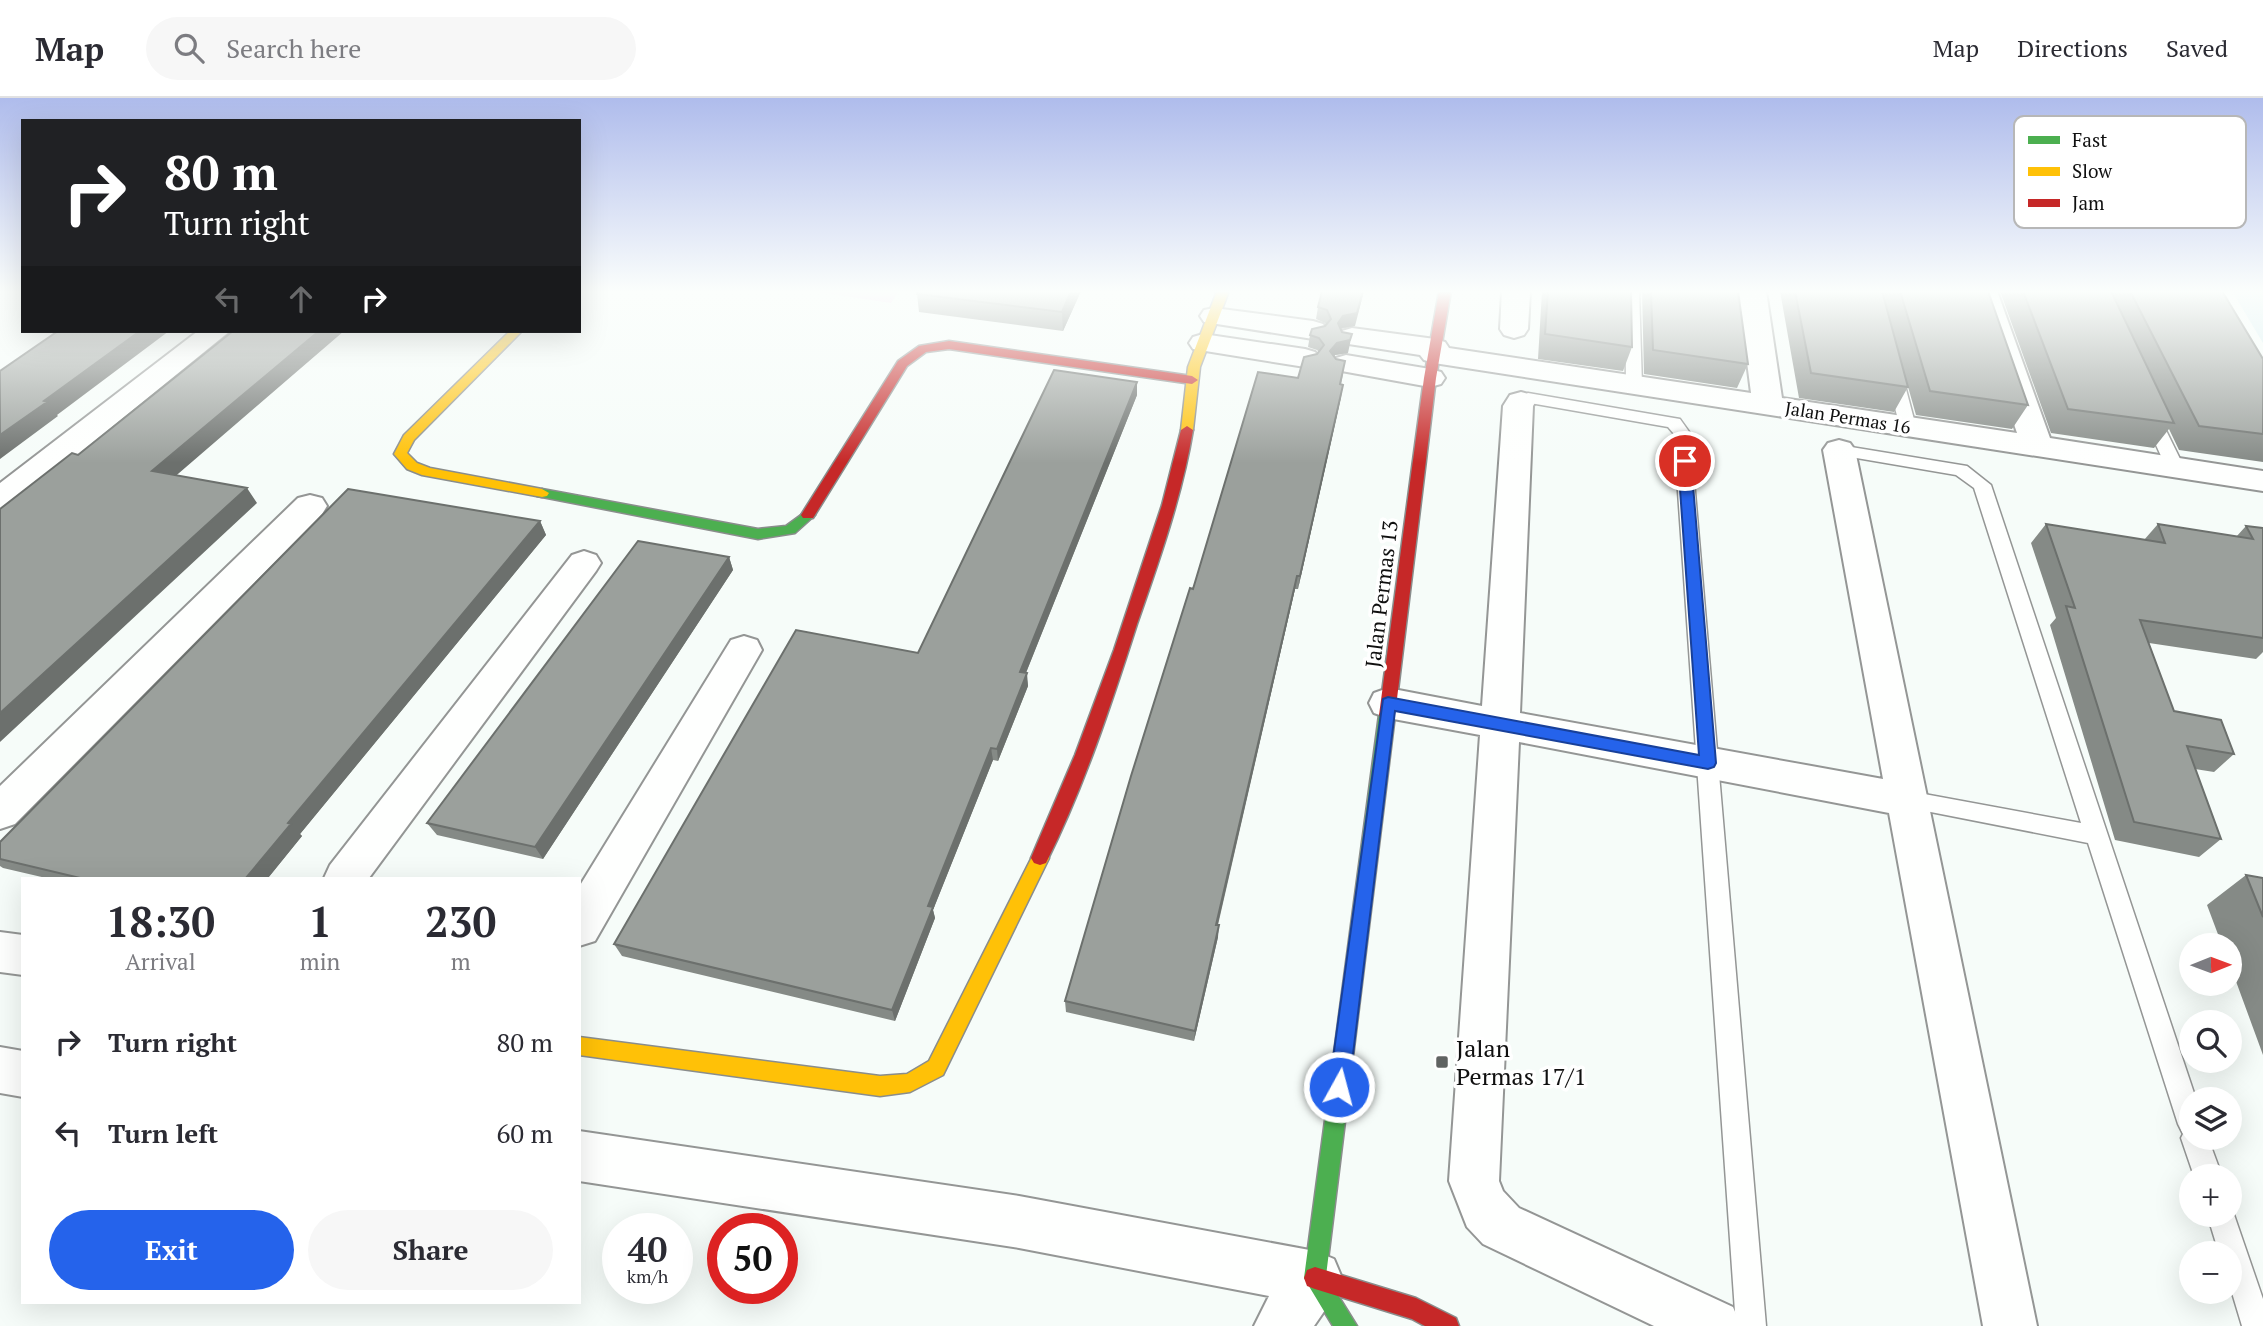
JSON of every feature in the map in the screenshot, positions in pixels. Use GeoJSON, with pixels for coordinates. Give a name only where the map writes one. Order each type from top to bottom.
{"type":"FeatureCollection","features":[{"type":"Feature","properties":{"kind":"street"},"geometry":{"type":"LineString","coordinates":[[0,499],[194,348]]}},
{"type":"Feature","properties":{"kind":"street"},"geometry":{"type":"LineString","coordinates":[[499,348],[409,438],[400,454],[404,460],[418,470],[427,472],[758,534],[790,530],[811,513],[902,363],[909,356],[926,348]]}},
{"type":"Feature","properties":{"kind":"street"},"geometry":{"type":"LineString","coordinates":[[972,348],[1192,380]]}},
{"type":"Feature","properties":{"kind":"street"},"geometry":{"type":"LineString","coordinates":[[581,1046],[880,1086],[907,1086],[924,1078],[936,1068],[1031,877],[1085,755],[1159,534],[1186,435],[1192,380],[1202,348]]}},
{"type":"Feature","properties":{"kind":"street","name":"Jalan Permas 13"},"geometry":{"type":"LineString","coordinates":[[1315,1278],[1435,348]]}},
{"type":"Feature","properties":{"kind":"street"},"geometry":{"type":"LineString","coordinates":[[1760,348],[1768,405]]}},
{"type":"Feature","properties":{"kind":"street"},"geometry":{"type":"LineString","coordinates":[[2003,348],[2037,446]]}},
{"type":"Feature","properties":{"kind":"street","name":"Jalan Permas 16"},"geometry":{"type":"LineString","coordinates":[[1349,350],[1634,385],[2263,481]]}},
{"type":"Feature","properties":{"kind":"street"},"geometry":{"type":"LineString","coordinates":[[1521,401],[1518,406],[1474,1181],[1485,1209],[1501,1226],[1714,1326]]}},
{"type":"Feature","properties":{"kind":"street"},"geometry":{"type":"LineString","coordinates":[[1839,450],[2010,1326]]}},
{"type":"Feature","properties":{"kind":"street"},"geometry":{"type":"LineString","coordinates":[[0,812],[310,506]]}},
{"type":"Feature","properties":{"kind":"street"},"geometry":{"type":"LineString","coordinates":[[346,877],[584,563]]}},
{"type":"Feature","properties":{"kind":"street"},"geometry":{"type":"LineString","coordinates":[[581,924],[744,650]]}},
{"type":"Feature","properties":{"kind":"street"},"geometry":{"type":"LineString","coordinates":[[1388,703],[1908,800]]}},
{"type":"Feature","properties":{"kind":"street"},"geometry":{"type":"LineString","coordinates":[[0,952],[21,956]]}},
{"type":"Feature","properties":{"kind":"street"},"geometry":{"type":"LineString","coordinates":[[0,1070],[21,1074]]}},
{"type":"Feature","properties":{"kind":"street"},"geometry":{"type":"LineString","coordinates":[[581,1156],[1019,1223],[1315,1278],[1416,1309],[1448,1326]]}},
{"type":"Feature","properties":{"kind":"street"},"geometry":{"type":"LineString","coordinates":[[1281,1326],[1315,1278]]}},
{"type":"Feature","properties":{"kind":"street"},"geometry":{"type":"LineString","coordinates":[[1315,1278],[1346,1326]]}},
{"type":"Feature","properties":{"kind":"lane"},"geometry":{"type":"LineString","coordinates":[[1633,348],[1634,385]]}},
{"type":"Feature","properties":{"kind":"lane"},"geometry":{"type":"LineString","coordinates":[[1889,352],[1908,427]]}},
{"type":"Feature","properties":{"kind":"lane"},"geometry":{"type":"LineString","coordinates":[[2141,396],[2175,467]]}},
{"type":"Feature","properties":{"kind":"lane"},"geometry":{"type":"LineString","coordinates":[[1521,401],[1528,398],[1674,423],[1682,433],[1751,1326]]}},
{"type":"Feature","properties":{"kind":"lane"},"geometry":{"type":"LineString","coordinates":[[1839,450],[1961,470],[1982,485],[2179,1087]]}},
{"type":"Feature","properties":{"kind":"lane"},"geometry":{"type":"LineString","coordinates":[[1908,800],[2097,835]]}},
{"type":"Feature","properties":{"kind":"lane"},"geometry":{"type":"LineString","coordinates":[[2225,1227],[2257,1326]]}},
{"type":"Feature","properties":{"kind":"building"},"geometry":{"type":"Polygon","coordinates":[[[33,348],[116,348],[0,435],[0,371],[33,348]]]}},
{"type":"Feature","properties":{"kind":"building"},"geometry":{"type":"Polygon","coordinates":[[[211,348],[298,348],[152,471],[247,488],[0,713],[0,509],[72,453],[78,455],[211,348]]]}},
{"type":"Feature","properties":{"kind":"building"},"geometry":{"type":"Polygon","coordinates":[[[1321,348],[1332,348],[1330,351],[1336,359],[1345,361],[1340,384],[1343,385],[1216,925],[1219,925],[1195,1031],[1065,1001],[1131,776],[1190,588],[1193,589],[1258,372],[1298,378],[1304,357],[1317,354],[1321,348]]]}},
{"type":"Feature","properties":{"kind":"building"},"geometry":{"type":"Polygon","coordinates":[[[1746,348],[1748,364],[1653,350],[1746,348]]]}},
{"type":"Feature","properties":{"kind":"building"},"geometry":{"type":"Polygon","coordinates":[[[1806,348],[1898,348],[1908,387],[1811,373],[1806,348]]]}},
{"type":"Feature","properties":{"kind":"building"},"geometry":{"type":"Polygon","coordinates":[[[1917,348],[2008,348],[2028,405],[1930,391],[1917,348]]]}},
{"type":"Feature","properties":{"kind":"building"},"geometry":{"type":"Polygon","coordinates":[[[2045,348],[2138,348],[2174,423],[2068,409],[2045,348]]]}},
{"type":"Feature","properties":{"kind":"building"},"geometry":{"type":"Polygon","coordinates":[[[2159,348],[2257,348],[2263,359],[2263,434],[2199,426],[2159,348]]]}},
{"type":"Feature","properties":{"kind":"building"},"geometry":{"type":"Polygon","coordinates":[[[1054,370],[1137,382],[1020,672],[1027,673],[997,749],[991,748],[928,906],[933,907],[892,1010],[614,944],[796,630],[918,653],[1054,370]]]}},
{"type":"Feature","properties":{"kind":"building"},"geometry":{"type":"Polygon","coordinates":[[[348,489],[540,521],[288,823],[291,824],[247,877],[76,877],[0,859],[0,842],[348,489]]]}},
{"type":"Feature","properties":{"kind":"building"},"geometry":{"type":"Polygon","coordinates":[[[2046,524],[2165,543],[2158,524],[2253,539],[2246,526],[2263,528],[2263,638],[2140,620],[2174,711],[2221,720],[2234,754],[2187,746],[2221,839],[2134,822],[2066,606],[2075,608],[2046,524]]]}},
{"type":"Feature","properties":{"kind":"building"},"geometry":{"type":"Polygon","coordinates":[[[638,541],[729,557],[535,847],[427,823],[638,541]]]}},
{"type":"Feature","properties":{"kind":"building"},"geometry":{"type":"Polygon","coordinates":[[[2246,875],[2263,878],[2263,917],[2246,875]]]}},
{"type":"Feature","properties":{"kind":"traffic: fast"},"geometry":{"type":"LineString","coordinates":[[542,493],[758,534],[790,530],[808,515]]}},
{"type":"Feature","properties":{"kind":"traffic: fast"},"geometry":{"type":"LineString","coordinates":[[1315,1278],[1387,715]]}},
{"type":"Feature","properties":{"kind":"traffic: fast"},"geometry":{"type":"LineString","coordinates":[[1315,1278],[1346,1326]]}},
{"type":"Feature","properties":{"kind":"traffic: slow"},"geometry":{"type":"LineString","coordinates":[[499,348],[409,438],[400,454],[412,466],[427,472],[542,493]]}},
{"type":"Feature","properties":{"kind":"traffic: slow"},"geometry":{"type":"LineString","coordinates":[[1187,430],[1194,367],[1201,348]]}},
{"type":"Feature","properties":{"kind":"traffic: slow"},"geometry":{"type":"LineString","coordinates":[[581,1046],[880,1086],[910,1083],[936,1068],[1040,858]]}},
{"type":"Feature","properties":{"kind":"traffic: jam"},"geometry":{"type":"LineString","coordinates":[[808,515],[902,364],[928,348]]}},
{"type":"Feature","properties":{"kind":"traffic: jam"},"geometry":{"type":"LineString","coordinates":[[972,348],[1192,380]]}},
{"type":"Feature","properties":{"kind":"traffic: jam"},"geometry":{"type":"LineString","coordinates":[[1387,715],[1435,348]]}},
{"type":"Feature","properties":{"kind":"traffic: jam"},"geometry":{"type":"LineString","coordinates":[[1040,858],[1083,755],[1121,650],[1169,505],[1187,430]]}},
{"type":"Feature","properties":{"kind":"traffic: jam"},"geometry":{"type":"LineString","coordinates":[[1315,1278],[1416,1309],[1448,1326]]}},
{"type":"Feature","properties":{"kind":"place","name":"Jalan Permas 17/1"},"geometry":{"type":"Point","coordinates":[1442,1062]}},
{"type":"Feature","properties":{"kind":"route"},"geometry":{"type":"LineString","coordinates":[[1339,1087],[1388,703],[1708,763],[1685,461]]}}]}
